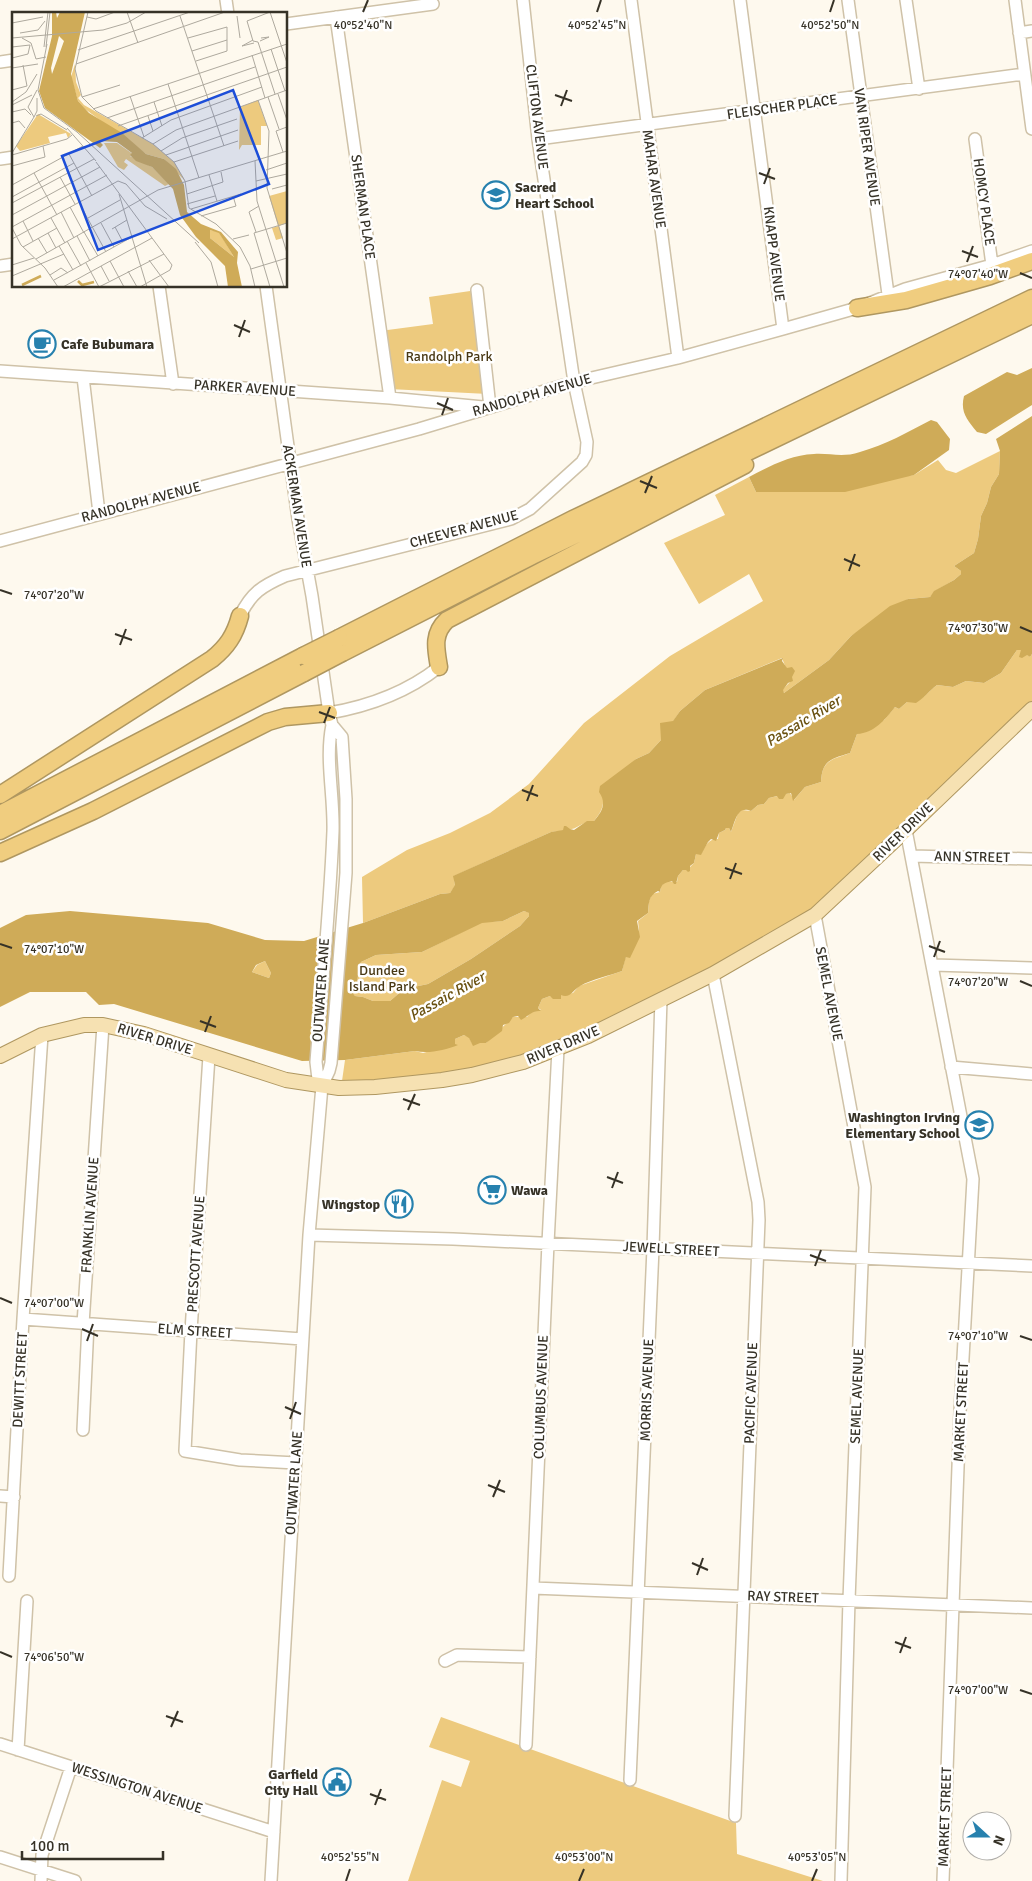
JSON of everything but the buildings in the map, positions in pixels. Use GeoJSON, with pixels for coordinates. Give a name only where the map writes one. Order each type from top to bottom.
{"type":"FeatureCollection","features":[{"type":"Feature","properties":{"kind":"highway"},"geometry":{"type":"LineString","coordinates":[[856,308],[906,300],[990,276],[1032,261]]}},
{"type":"Feature","properties":{"kind":"highway"},"geometry":{"type":"LineString","coordinates":[[0,831],[565,522],[1032,298]]}},
{"type":"Feature","properties":{"kind":"highway"},"geometry":{"type":"LineString","coordinates":[[340,645],[564,540],[1032,315]]}},
{"type":"Feature","properties":{"kind":"highway"},"geometry":{"type":"LineString","coordinates":[[439,667],[435,642],[440,626],[447,620],[835,419],[931,364]]}},
{"type":"Feature","properties":{"kind":"highway"},"geometry":{"type":"LineString","coordinates":[[0,795],[212,659],[234,634],[240,616]]}},
{"type":"Feature","properties":{"kind":"highway"},"geometry":{"type":"LineString","coordinates":[[0,814],[304,664]]}},
{"type":"Feature","properties":{"kind":"highway"},"geometry":{"type":"LineString","coordinates":[[0,853],[93,811],[268,722],[285,717],[330,719]]}},
{"type":"Feature","properties":{"kind":"main road","name":"RIVER DRIVE"},"geometry":{"type":"LineString","coordinates":[[0,1056],[42,1035],[71,1028],[103,1025],[144,1034],[286,1080],[322,1086],[374,1087],[442,1080],[472,1075],[523,1062],[588,1036],[713,974],[815,915],[1032,709]]}},
{"type":"Feature","properties":{"kind":"street","name":"CLIFTON AVENUE"},"geometry":{"type":"LineString","coordinates":[[523,0],[538,139],[574,382]]}},
{"type":"Feature","properties":{"kind":"street","name":"MAHAR AVENUE"},"geometry":{"type":"LineString","coordinates":[[631,0],[678,358]]}},
{"type":"Feature","properties":{"kind":"street","name":"KNAPP AVENUE"},"geometry":{"type":"LineString","coordinates":[[740,0],[783,329]]}},
{"type":"Feature","properties":{"kind":"street","name":"VAN RIPER AVENUE"},"geometry":{"type":"LineString","coordinates":[[848,0],[888,294]]}},
{"type":"Feature","properties":{"kind":"street"},"geometry":{"type":"LineString","coordinates":[[906,0],[919,89]]}},
{"type":"Feature","properties":{"kind":"street"},"geometry":{"type":"LineString","coordinates":[[1015,0],[1032,129]]}},
{"type":"Feature","properties":{"kind":"street"},"geometry":{"type":"LineString","coordinates":[[288,24],[433,4]]}},
{"type":"Feature","properties":{"kind":"street","name":"SHERMAN PLACE"},"geometry":{"type":"LineString","coordinates":[[336,17],[390,398]]}},
{"type":"Feature","properties":{"kind":"street"},"geometry":{"type":"LineString","coordinates":[[1019,33],[1032,31]]}},
{"type":"Feature","properties":{"kind":"street","name":"FLEISCHER PLACE"},"geometry":{"type":"LineString","coordinates":[[538,139],[1024,74]]}},
{"type":"Feature","properties":{"kind":"street","name":"HOMCY PLACE"},"geometry":{"type":"LineString","coordinates":[[975,139],[992,265]]}},
{"type":"Feature","properties":{"kind":"street","name":"RANDOLPH AVENUE"},"geometry":{"type":"LineString","coordinates":[[0,541],[419,429],[574,382],[678,358],[783,329],[856,308],[888,294],[992,265],[1032,251]]}},
{"type":"Feature","properties":{"kind":"street"},"geometry":{"type":"LineString","coordinates":[[159,288],[173,384]]}},
{"type":"Feature","properties":{"kind":"street","name":"ACKERMAN AVENUE"},"geometry":{"type":"LineString","coordinates":[[266,288],[298,519],[330,719],[329,742],[333,818],[329,894]]}},
{"type":"Feature","properties":{"kind":"street"},"geometry":{"type":"LineString","coordinates":[[477,290],[490,407]]}},
{"type":"Feature","properties":{"kind":"street","name":"PARKER AVENUE"},"geometry":{"type":"LineString","coordinates":[[0,371],[390,398],[490,407]]}},
{"type":"Feature","properties":{"kind":"street"},"geometry":{"type":"LineString","coordinates":[[83,378],[99,513]]}},
{"type":"Feature","properties":{"kind":"street","name":"CHEEVER AVENUE"},"geometry":{"type":"LineString","coordinates":[[307,570],[511,519],[530,509],[582,462],[586,455],[587,442],[574,382]]}},
{"type":"Feature","properties":{"kind":"street"},"geometry":{"type":"LineString","coordinates":[[240,616],[253,594],[262,587],[285,576],[307,570]]}},
{"type":"Feature","properties":{"kind":"street"},"geometry":{"type":"LineString","coordinates":[[330,719],[389,697],[416,684],[439,667]]}},
{"type":"Feature","properties":{"kind":"street","name":"ACKERMAN AVENUE"},"geometry":{"type":"LineString","coordinates":[[330,719],[342,737],[347,852],[345,896]]}},
{"type":"Feature","properties":{"kind":"street","name":"MARKET STREET"},"geometry":{"type":"LineString","coordinates":[[906,830],[973,1179],[960,1412],[943,1881]]}},
{"type":"Feature","properties":{"kind":"street","name":"ANN STREET"},"geometry":{"type":"LineString","coordinates":[[912,856],[1032,859]]}},
{"type":"Feature","properties":{"kind":"street","name":"OUTWATER LANE"},"geometry":{"type":"LineString","coordinates":[[322,1086],[318,1078],[316,1062],[329,894]]}},
{"type":"Feature","properties":{"kind":"street","name":"OUTWATER LANE"},"geometry":{"type":"LineString","coordinates":[[271,1881],[309,1235],[322,1086],[331,1063],[345,896]]}},
{"type":"Feature","properties":{"kind":"street","name":"SEMEL AVENUE"},"geometry":{"type":"LineString","coordinates":[[815,915],[865,1187],[849,1600],[841,1881]]}},
{"type":"Feature","properties":{"kind":"street"},"geometry":{"type":"LineString","coordinates":[[933,965],[1032,968]]}},
{"type":"Feature","properties":{"kind":"street","name":"PACIFIC AVENUE"},"geometry":{"type":"LineString","coordinates":[[713,974],[758,1202],[735,1816]]}},
{"type":"Feature","properties":{"kind":"street","name":"MORRIS AVENUE"},"geometry":{"type":"LineString","coordinates":[[630,1780],[653,1248],[661,999]]}},
{"type":"Feature","properties":{"kind":"street","name":"FRANKLIN AVENUE"},"geometry":{"type":"LineString","coordinates":[[83,1430],[86,1324],[103,1025]]}},
{"type":"Feature","properties":{"kind":"street","name":"DEWITT STREET"},"geometry":{"type":"LineString","coordinates":[[9,1576],[23,1319],[42,1035]]}},
{"type":"Feature","properties":{"kind":"street","name":"COLUMBUS AVENUE"},"geometry":{"type":"LineString","coordinates":[[526,1745],[558,1049]]}},
{"type":"Feature","properties":{"kind":"street","name":"PRESCOTT AVENUE"},"geometry":{"type":"LineString","coordinates":[[209,1056],[185,1451],[240,1460],[296,1463]]}},
{"type":"Feature","properties":{"kind":"street"},"geometry":{"type":"LineString","coordinates":[[951,1068],[1032,1074]]}},
{"type":"Feature","properties":{"kind":"street","name":"JEWELL STREET"},"geometry":{"type":"LineString","coordinates":[[309,1235],[548,1243],[1032,1266]]}},
{"type":"Feature","properties":{"kind":"street","name":"ELM STREET"},"geometry":{"type":"LineString","coordinates":[[23,1319],[302,1339]]}},
{"type":"Feature","properties":{"kind":"street"},"geometry":{"type":"LineString","coordinates":[[0,1496],[14,1497]]}},
{"type":"Feature","properties":{"kind":"street","name":"RAY STREET"},"geometry":{"type":"LineString","coordinates":[[533,1588],[1032,1608]]}},
{"type":"Feature","properties":{"kind":"street"},"geometry":{"type":"LineString","coordinates":[[18,1750],[26,1601]]}},
{"type":"Feature","properties":{"kind":"street"},"geometry":{"type":"LineString","coordinates":[[445,1661],[457,1656],[530,1657]]}},
{"type":"Feature","properties":{"kind":"street","name":"WESSINGTON AVENUE"},"geometry":{"type":"LineString","coordinates":[[0,1744],[274,1832]]}},
{"type":"Feature","properties":{"kind":"street"},"geometry":{"type":"LineString","coordinates":[[41,1876],[42,1855],[72,1767]]}},
{"type":"Feature","properties":{"kind":"street"},"geometry":{"type":"LineString","coordinates":[[0,1856],[41,1876],[75,1881]]}},
{"type":"Feature","properties":{"kind":"green space","name":"Randolph Park"},"geometry":{"type":"Polygon","coordinates":[[[477,290],[488,394],[389,389],[380,331],[433,324],[429,297],[477,290]]]}},
{"type":"Feature","properties":{"kind":"green space","name":"Dundee Island Park"},"geometry":{"type":"Polygon","coordinates":[[[1000,451],[999,474],[991,487],[981,516],[974,553],[954,566],[961,571],[961,574],[954,580],[935,591],[930,597],[908,599],[851,636],[829,660],[784,693],[782,690],[791,681],[782,658],[705,690],[680,711],[661,740],[649,753],[636,759],[603,797],[601,810],[594,821],[574,828],[551,832],[454,876],[455,886],[450,893],[440,894],[363,923],[362,877],[407,850],[450,833],[490,813],[529,784],[584,723],[670,656],[763,601],[749,574],[699,604],[664,543],[725,515],[715,495],[749,477],[756,492],[914,475],[938,460],[946,470],[956,473],[1000,451]]]}},
{"type":"Feature","properties":{"kind":"green space"},"geometry":{"type":"Polygon","coordinates":[[[1017,650],[1021,650],[1030,657],[1032,654],[1032,709],[815,915],[713,974],[523,1062],[341,1088],[345,1060],[415,1051],[423,1053],[455,1044],[455,1039],[464,1035],[469,1037],[472,1043],[486,1043],[513,1017],[527,1017],[531,1012],[541,1010],[538,1008],[542,999],[550,996],[561,999],[561,995],[573,993],[579,986],[622,971],[625,959],[639,930],[638,921],[648,913],[652,894],[660,892],[661,886],[666,881],[677,882],[678,876],[683,870],[687,870],[694,863],[696,854],[701,854],[709,842],[718,839],[719,833],[726,828],[729,828],[731,832],[738,813],[742,810],[751,811],[758,805],[764,804],[769,798],[790,793],[794,800],[805,787],[821,782],[823,769],[829,762],[850,753],[857,734],[884,720],[895,707],[899,709],[907,702],[916,701],[924,697],[937,685],[953,687],[966,681],[984,683],[1001,673],[1017,650]]]}},
{"type":"Feature","properties":{"kind":"green space","name":"Dundee Island Park"},"geometry":{"type":"Polygon","coordinates":[[[524,911],[530,913],[520,926],[471,959],[428,984],[404,989],[390,1001],[373,1001],[355,996],[352,993],[357,984],[361,962],[376,955],[422,952],[482,922],[503,921],[524,911]]]}},
{"type":"Feature","properties":{"kind":"green space"},"geometry":{"type":"Polygon","coordinates":[[[265,961],[271,973],[269,978],[252,972],[257,965],[265,961]]]}},
{"type":"Feature","properties":{"kind":"green space"},"geometry":{"type":"Polygon","coordinates":[[[441,1717],[736,1823],[737,1854],[823,1881],[408,1881],[442,1780],[461,1787],[470,1761],[429,1747],[441,1717]]]}},
{"type":"Feature","properties":{"kind":"water"},"geometry":{"type":"Polygon","coordinates":[[[1032,368],[1032,405],[986,434],[977,432],[965,416],[963,407],[964,396],[1007,372],[1017,375],[1032,368]]]}},
{"type":"Feature","properties":{"kind":"water","name":"Passaic River"},"geometry":{"type":"Polygon","coordinates":[[[1032,416],[1032,654],[1030,657],[1027,655],[1022,658],[1019,657],[1021,650],[1017,650],[1001,673],[984,683],[966,681],[953,687],[937,685],[916,703],[907,702],[899,709],[895,707],[874,728],[857,734],[850,753],[829,762],[823,769],[821,782],[805,787],[793,801],[791,793],[786,794],[783,799],[779,799],[777,796],[769,798],[764,804],[758,805],[751,811],[743,810],[740,812],[735,819],[731,832],[729,828],[726,828],[719,833],[716,841],[711,839],[708,842],[701,855],[696,854],[694,863],[690,866],[690,871],[683,870],[678,876],[676,884],[672,881],[665,883],[662,885],[660,892],[658,891],[652,895],[648,913],[637,921],[640,937],[630,958],[626,957],[622,971],[595,979],[567,996],[561,995],[561,999],[553,999],[550,996],[542,999],[538,1008],[541,1011],[533,1012],[521,1020],[518,1016],[513,1017],[509,1023],[503,1025],[502,1031],[486,1043],[473,1046],[469,1038],[464,1035],[455,1039],[455,1044],[458,1045],[442,1050],[431,1052],[415,1051],[345,1060],[302,1061],[114,1004],[99,1005],[86,992],[30,992],[0,1007],[0,928],[26,915],[70,911],[208,923],[265,940],[304,941],[363,923],[440,894],[450,893],[455,885],[453,876],[551,832],[563,830],[564,826],[574,830],[587,821],[594,821],[603,804],[599,792],[600,786],[636,759],[649,753],[661,740],[660,723],[673,721],[680,711],[705,690],[783,658],[782,661],[787,668],[792,667],[795,671],[792,677],[793,681],[788,683],[783,690],[784,693],[829,660],[851,636],[890,606],[908,599],[930,597],[934,591],[961,574],[961,571],[954,566],[974,553],[981,516],[991,487],[999,474],[1000,451],[996,439],[1032,416]],[[524,911],[503,921],[482,923],[422,952],[376,955],[361,962],[357,984],[352,992],[355,996],[373,1001],[390,1001],[404,989],[428,984],[471,959],[520,926],[529,916],[529,913],[524,911]],[[265,961],[256,965],[252,972],[269,978],[271,973],[265,961]]]}},
{"type":"Feature","properties":{"kind":"water"},"geometry":{"type":"Polygon","coordinates":[[[931,420],[937,422],[950,439],[949,450],[914,475],[845,492],[756,492],[749,477],[772,465],[797,456],[854,454],[878,446],[931,420]]]}},
{"type":"Feature","properties":{"kind":"place","name":"Sacred Heart School"},"geometry":{"type":"Point","coordinates":[496,195]}},
{"type":"Feature","properties":{"kind":"place","name":"Cafe Bubumara"},"geometry":{"type":"Point","coordinates":[42,344]}},
{"type":"Feature","properties":{"kind":"place","name":"Washington Irving Elementary School"},"geometry":{"type":"Point","coordinates":[979,1125]}},
{"type":"Feature","properties":{"kind":"place","name":"Wawa"},"geometry":{"type":"Point","coordinates":[492,1190]}},
{"type":"Feature","properties":{"kind":"place","name":"Wingstop"},"geometry":{"type":"Point","coordinates":[399,1204]}},
{"type":"Feature","properties":{"kind":"place","name":"Garfield City Hall"},"geometry":{"type":"Point","coordinates":[337,1782]}}]}
